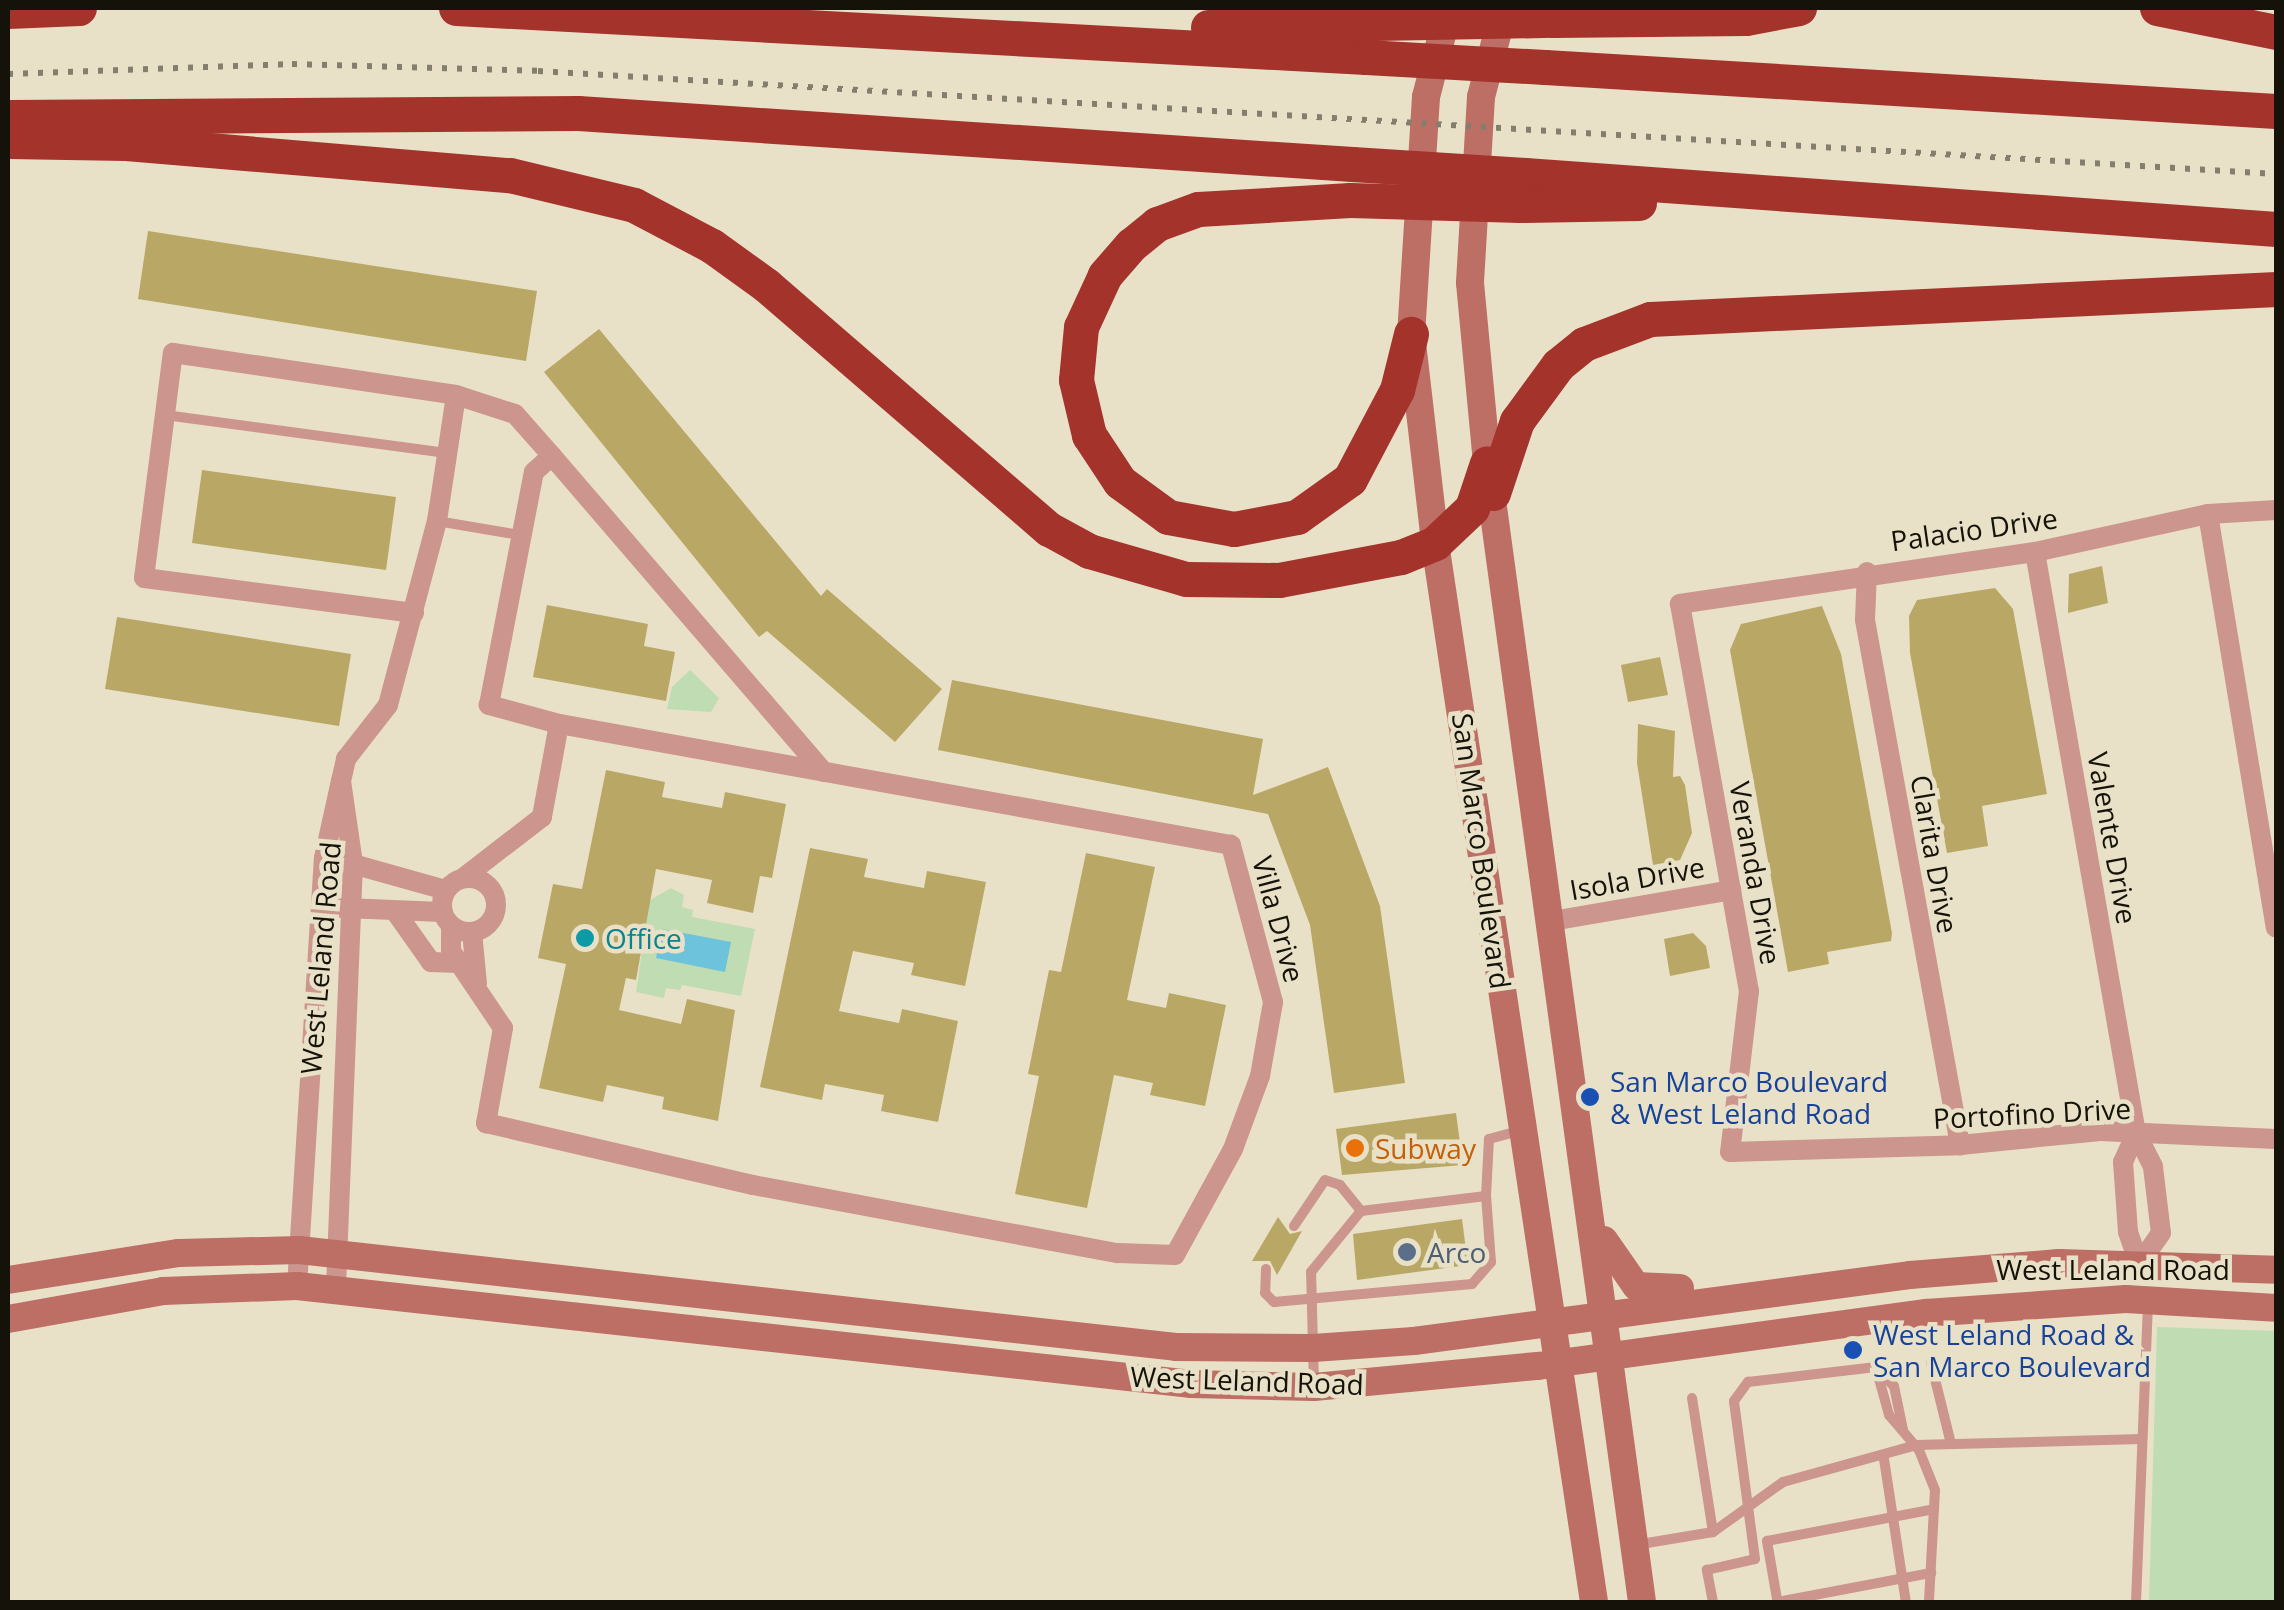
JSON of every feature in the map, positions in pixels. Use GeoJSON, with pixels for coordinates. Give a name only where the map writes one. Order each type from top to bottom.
{"type":"FeatureCollection","features":[{"type":"Feature","properties":{"kind":"highway"},"geometry":{"type":"LineString","coordinates":[[8,11],[79,8]]}},
{"type":"Feature","properties":{"kind":"highway"},"geometry":{"type":"LineString","coordinates":[[456,8],[832,28],[1370,40],[1553,20],[1746,18],[1799,8]]}},
{"type":"Feature","properties":{"kind":"highway"},"geometry":{"type":"LineString","coordinates":[[2157,8],[2276,32]]}},
{"type":"Feature","properties":{"kind":"highway"},"geometry":{"type":"LineString","coordinates":[[1370,40],[1544,67],[2276,111]]}},
{"type":"Feature","properties":{"kind":"highway"},"geometry":{"type":"LineString","coordinates":[[8,117],[578,113],[1352,164],[1522,190]]}},
{"type":"Feature","properties":{"kind":"highway"},"geometry":{"type":"LineString","coordinates":[[8,141],[126,143],[470,172],[594,191],[712,246],[1010,500],[1088,551],[1186,580],[1232,583],[1340,570],[1436,543],[1472,508],[1517,422],[1546,378],[1584,344],[1650,319],[2276,289]]}},
{"type":"Feature","properties":{"kind":"highway"},"geometry":{"type":"LineString","coordinates":[[1412,334],[1397,390],[1350,479],[1297,516],[1234,529],[1168,516],[1120,482],[1088,435],[1076,380],[1081,328],[1105,276],[1130,245],[1178,214],[1226,203],[1522,190],[1866,199],[2276,229]]}},
{"type":"Feature","properties":{"kind":"main road","name":"San Marco Boulevard"},"geometry":{"type":"LineString","coordinates":[[1449,8],[1426,97],[1412,334],[1436,543],[1594,1602]]}},
{"type":"Feature","properties":{"kind":"main road"},"geometry":{"type":"LineString","coordinates":[[1504,8],[1481,97],[1470,283],[1490,479],[1642,1602]]}},
{"type":"Feature","properties":{"kind":"main road"},"geometry":{"type":"LineString","coordinates":[[1592,1212],[1618,1268],[1645,1290],[1808,1273],[1910,1275]]}},
{"type":"Feature","properties":{"kind":"main road","name":"West Leland Road"},"geometry":{"type":"LineString","coordinates":[[8,1280],[178,1253],[339,1252],[1176,1347],[1313,1348],[1910,1275],[2139,1264],[2276,1270]]}},
{"type":"Feature","properties":{"kind":"main road"},"geometry":{"type":"LineString","coordinates":[[1926,1313],[1957,1292],[2106,1284],[2130,1279],[2139,1264]]}},
{"type":"Feature","properties":{"kind":"main road"},"geometry":{"type":"LineString","coordinates":[[2148,1300],[2168,1284],[2192,1280],[2276,1284]]}},
{"type":"Feature","properties":{"kind":"main road","name":"West Leland Road"},"geometry":{"type":"LineString","coordinates":[[8,1319],[163,1291],[297,1286],[1192,1384],[1314,1387],[1557,1363],[1926,1313],[2148,1300],[2276,1308]]}},
{"type":"Feature","properties":{"kind":"street"},"geometry":{"type":"LineString","coordinates":[[414,612],[144,578],[173,353],[456,396],[516,414],[824,772]]}},
{"type":"Feature","properties":{"kind":"street"},"geometry":{"type":"LineString","coordinates":[[341,781],[346,759],[388,705],[437,521],[456,396]]}},
{"type":"Feature","properties":{"kind":"street"},"geometry":{"type":"LineString","coordinates":[[520,535],[534,472],[552,456]]}},
{"type":"Feature","properties":{"kind":"street","name":"Palacio Drive"},"geometry":{"type":"LineString","coordinates":[[1680,604],[1867,572],[2035,552],[2208,514],[2276,510]]}},
{"type":"Feature","properties":{"kind":"street"},"geometry":{"type":"LineString","coordinates":[[2208,514],[2276,927]]}},
{"type":"Feature","properties":{"kind":"street","name":"Villa Drive"},"geometry":{"type":"LineString","coordinates":[[458,963],[477,984],[503,1028],[486,1123],[754,1186],[1118,1253],[1175,1255],[1233,1149],[1260,1076],[1273,1002],[1231,845],[559,724],[489,705],[520,535]]}},
{"type":"Feature","properties":{"kind":"street","name":"Valente Drive"},"geometry":{"type":"LineString","coordinates":[[2035,552],[2136,1133],[2153,1167],[2160,1233],[2139,1264]]}},
{"type":"Feature","properties":{"kind":"street","name":"Clarita Drive"},"geometry":{"type":"LineString","coordinates":[[1867,572],[1865,620],[1960,1145]]}},
{"type":"Feature","properties":{"kind":"street","name":"Veranda Drive"},"geometry":{"type":"LineString","coordinates":[[1680,604],[1750,990],[1730,1152]]}},
{"type":"Feature","properties":{"kind":"street"},"geometry":{"type":"LineString","coordinates":[[321,908],[397,914],[455,908],[542,817],[559,724]]}},
{"type":"Feature","properties":{"kind":"street","name":"West Leland Road"},"geometry":{"type":"LineString","coordinates":[[297,1286],[324,858],[341,781]]}},
{"type":"Feature","properties":{"kind":"street","name":"West Leland Road"},"geometry":{"type":"LineString","coordinates":[[336,1289],[353,863],[341,781]]}},
{"type":"Feature","properties":{"kind":"street"},"geometry":{"type":"LineString","coordinates":[[324,858],[353,863],[455,908]]}},
{"type":"Feature","properties":{"kind":"street","name":"Isola Drive"},"geometry":{"type":"LineString","coordinates":[[1552,921],[1731,890]]}},
{"type":"Feature","properties":{"kind":"street"},"geometry":{"type":"LineString","coordinates":[[397,914],[431,962],[458,963],[455,908]]}},
{"type":"Feature","properties":{"kind":"street","name":"Villa Drive"},"geometry":{"type":"LineString","coordinates":[[455,908],[477,984]]}},
{"type":"Feature","properties":{"kind":"street","name":"Valente Drive"},"geometry":{"type":"LineString","coordinates":[[2136,1133],[2123,1162],[2128,1232],[2139,1264]]}},
{"type":"Feature","properties":{"kind":"street","name":"Portofino Drive"},"geometry":{"type":"LineString","coordinates":[[1730,1152],[1960,1145],[2136,1133],[2276,1139]]}},
{"type":"Feature","properties":{"kind":"lane"},"geometry":{"type":"LineString","coordinates":[[165,416],[446,453]]}},
{"type":"Feature","properties":{"kind":"lane"},"geometry":{"type":"LineString","coordinates":[[437,521],[520,535]]}},
{"type":"Feature","properties":{"kind":"lane"},"geometry":{"type":"LineString","coordinates":[[1266,1269],[1265,1293],[1274,1302],[1312,1302],[1472,1284],[1492,1262],[1486,1196],[1489,1139],[1523,1129]]}},
{"type":"Feature","properties":{"kind":"lane"},"geometry":{"type":"LineString","coordinates":[[1294,1226],[1325,1180],[1340,1185],[1361,1211]]}},
{"type":"Feature","properties":{"kind":"lane"},"geometry":{"type":"LineString","coordinates":[[1314,1387],[1310,1272],[1361,1211],[1486,1196]]}},
{"type":"Feature","properties":{"kind":"lane"},"geometry":{"type":"LineString","coordinates":[[2136,1602],[2148,1300]]}},
{"type":"Feature","properties":{"kind":"lane"},"geometry":{"type":"LineString","coordinates":[[1931,1363],[1951,1444]]}},
{"type":"Feature","properties":{"kind":"lane"},"geometry":{"type":"LineString","coordinates":[[1755,1559],[1744,1513],[1734,1401],[1748,1382],[1876,1367],[1889,1415],[1916,1445],[1936,1490],[1929,1602]]}},
{"type":"Feature","properties":{"kind":"lane"},"geometry":{"type":"LineString","coordinates":[[1692,1398],[1713,1532]]}},
{"type":"Feature","properties":{"kind":"lane"},"geometry":{"type":"LineString","coordinates":[[1634,1546],[1713,1532],[1783,1482],[1884,1459],[1916,1445],[2142,1439]]}},
{"type":"Feature","properties":{"kind":"lane"},"geometry":{"type":"LineString","coordinates":[[1884,1459],[1906,1602]]}},
{"type":"Feature","properties":{"kind":"lane"},"geometry":{"type":"LineString","coordinates":[[1931,1573],[1777,1601],[1767,1541],[1934,1509]]}},
{"type":"Feature","properties":{"kind":"lane"},"geometry":{"type":"LineString","coordinates":[[1713,1602],[1707,1570],[1769,1556]]}},
{"type":"Feature","properties":{"kind":"green space"},"geometry":{"type":"Polygon","coordinates":[[[690,670],[719,698],[711,712],[667,709],[672,687],[690,670]]]}},
{"type":"Feature","properties":{"kind":"green space"},"geometry":{"type":"Polygon","coordinates":[[[671,888],[684,895],[682,907],[693,910],[692,917],[755,929],[741,996],[682,985],[680,990],[666,988],[664,998],[636,992],[642,951],[626,948],[650,900],[671,888]]]}},
{"type":"Feature","properties":{"kind":"green space"},"geometry":{"type":"Polygon","coordinates":[[[2157,1327],[2276,1331],[2276,1602],[2149,1602],[2157,1327]]]}},
{"type":"Feature","properties":{"kind":"water"},"geometry":{"type":"Polygon","coordinates":[[[662,929],[731,942],[725,972],[656,958],[662,929]]]}},
{"type":"Feature","properties":{"kind":"building"},"geometry":{"type":"Polygon","coordinates":[[[148,231],[537,291],[526,361],[138,299],[148,231]]]}},
{"type":"Feature","properties":{"kind":"building"},"geometry":{"type":"Polygon","coordinates":[[[599,329],[821,596],[827,589],[942,689],[895,742],[767,631],[759,637],[544,372],[599,329]]]}},
{"type":"Feature","properties":{"kind":"building"},"geometry":{"type":"Polygon","coordinates":[[[202,470],[396,497],[386,570],[192,543],[202,470]]]}},
{"type":"Feature","properties":{"kind":"building"},"geometry":{"type":"Polygon","coordinates":[[[2102,566],[2108,603],[2068,613],[2069,574],[2102,566]]]}},
{"type":"Feature","properties":{"kind":"building"},"geometry":{"type":"Polygon","coordinates":[[[1995,588],[2013,609],[2047,794],[1982,806],[1988,846],[1947,853],[1910,653],[1909,616],[1917,600],[1995,588]]]}},
{"type":"Feature","properties":{"kind":"building"},"geometry":{"type":"Polygon","coordinates":[[[547,605],[648,624],[644,646],[675,652],[666,701],[533,677],[547,605]]]}},
{"type":"Feature","properties":{"kind":"building"},"geometry":{"type":"Polygon","coordinates":[[[1822,606],[1841,654],[1892,933],[1891,941],[1827,952],[1829,964],[1788,972],[1730,650],[1741,624],[1822,606]]]}},
{"type":"Feature","properties":{"kind":"building"},"geometry":{"type":"Polygon","coordinates":[[[117,617],[351,654],[339,726],[105,689],[117,617]]]}},
{"type":"Feature","properties":{"kind":"building"},"geometry":{"type":"Polygon","coordinates":[[[1660,657],[1668,695],[1628,702],[1621,665],[1660,657]]]}},
{"type":"Feature","properties":{"kind":"building"},"geometry":{"type":"Polygon","coordinates":[[[952,680],[1263,739],[1253,795],[1328,767],[1380,906],[1405,1083],[1334,1093],[1310,925],[1268,814],[938,750],[952,680]]]}},
{"type":"Feature","properties":{"kind":"building"},"geometry":{"type":"Polygon","coordinates":[[[1638,724],[1675,731],[1673,777],[1680,776],[1685,785],[1692,833],[1680,860],[1653,865],[1637,763],[1638,724]]]}},
{"type":"Feature","properties":{"kind":"building"},"geometry":{"type":"Polygon","coordinates":[[[606,770],[665,782],[662,797],[722,808],[725,792],[786,804],[772,878],[760,876],[753,913],[707,903],[712,880],[656,869],[636,980],[626,978],[619,1010],[681,1024],[687,999],[735,1010],[718,1121],[662,1109],[664,1097],[607,1085],[603,1102],[539,1088],[566,964],[538,958],[553,884],[582,889],[606,770]]]}},
{"type":"Feature","properties":{"kind":"building"},"geometry":{"type":"Polygon","coordinates":[[[810,848],[868,859],[864,877],[924,888],[927,871],[986,882],[965,986],[911,975],[914,963],[853,951],[839,1011],[899,1023],[902,1009],[958,1021],[938,1122],[881,1111],[884,1095],[825,1084],[822,1100],[760,1087],[810,848]]]}},
{"type":"Feature","properties":{"kind":"building"},"geometry":{"type":"Polygon","coordinates":[[[1086,853],[1155,867],[1127,1000],[1166,1008],[1169,993],[1226,1005],[1205,1106],[1150,1095],[1153,1083],[1114,1075],[1087,1208],[1015,1194],[1039,1076],[1028,1074],[1049,970],[1061,972],[1086,853]]]}},
{"type":"Feature","properties":{"kind":"building"},"geometry":{"type":"Polygon","coordinates":[[[1693,933],[1706,946],[1710,968],[1670,976],[1664,939],[1693,933]]]}},
{"type":"Feature","properties":{"kind":"building"},"geometry":{"type":"Polygon","coordinates":[[[1456,1113],[1463,1165],[1342,1175],[1336,1129],[1456,1113]]]}},
{"type":"Feature","properties":{"kind":"building"},"geometry":{"type":"Polygon","coordinates":[[[1278,1217],[1290,1234],[1302,1231],[1277,1275],[1270,1261],[1252,1261],[1278,1217]]]}},
{"type":"Feature","properties":{"kind":"building"},"geometry":{"type":"Polygon","coordinates":[[[1462,1219],[1468,1265],[1357,1280],[1353,1234],[1462,1219]]]}},
{"type":"Feature","properties":{"kind":"railway"},"geometry":{"type":"LineString","coordinates":[[8,74],[292,64],[538,71],[2276,174]]}},
{"type":"Feature","properties":{"kind":"place","name":"Office"},"geometry":{"type":"Point","coordinates":[585,938]}},
{"type":"Feature","properties":{"kind":"place","name":"San Marco Boulevard & West Leland Road"},"geometry":{"type":"Point","coordinates":[1590,1097]}},
{"type":"Feature","properties":{"kind":"place","name":"Subway"},"geometry":{"type":"Point","coordinates":[1355,1148]}},
{"type":"Feature","properties":{"kind":"place","name":"Arco"},"geometry":{"type":"Point","coordinates":[1407,1252]}},
{"type":"Feature","properties":{"kind":"place","name":"West Leland Road & San Marco Boulevard"},"geometry":{"type":"Point","coordinates":[1853,1350]}}]}
